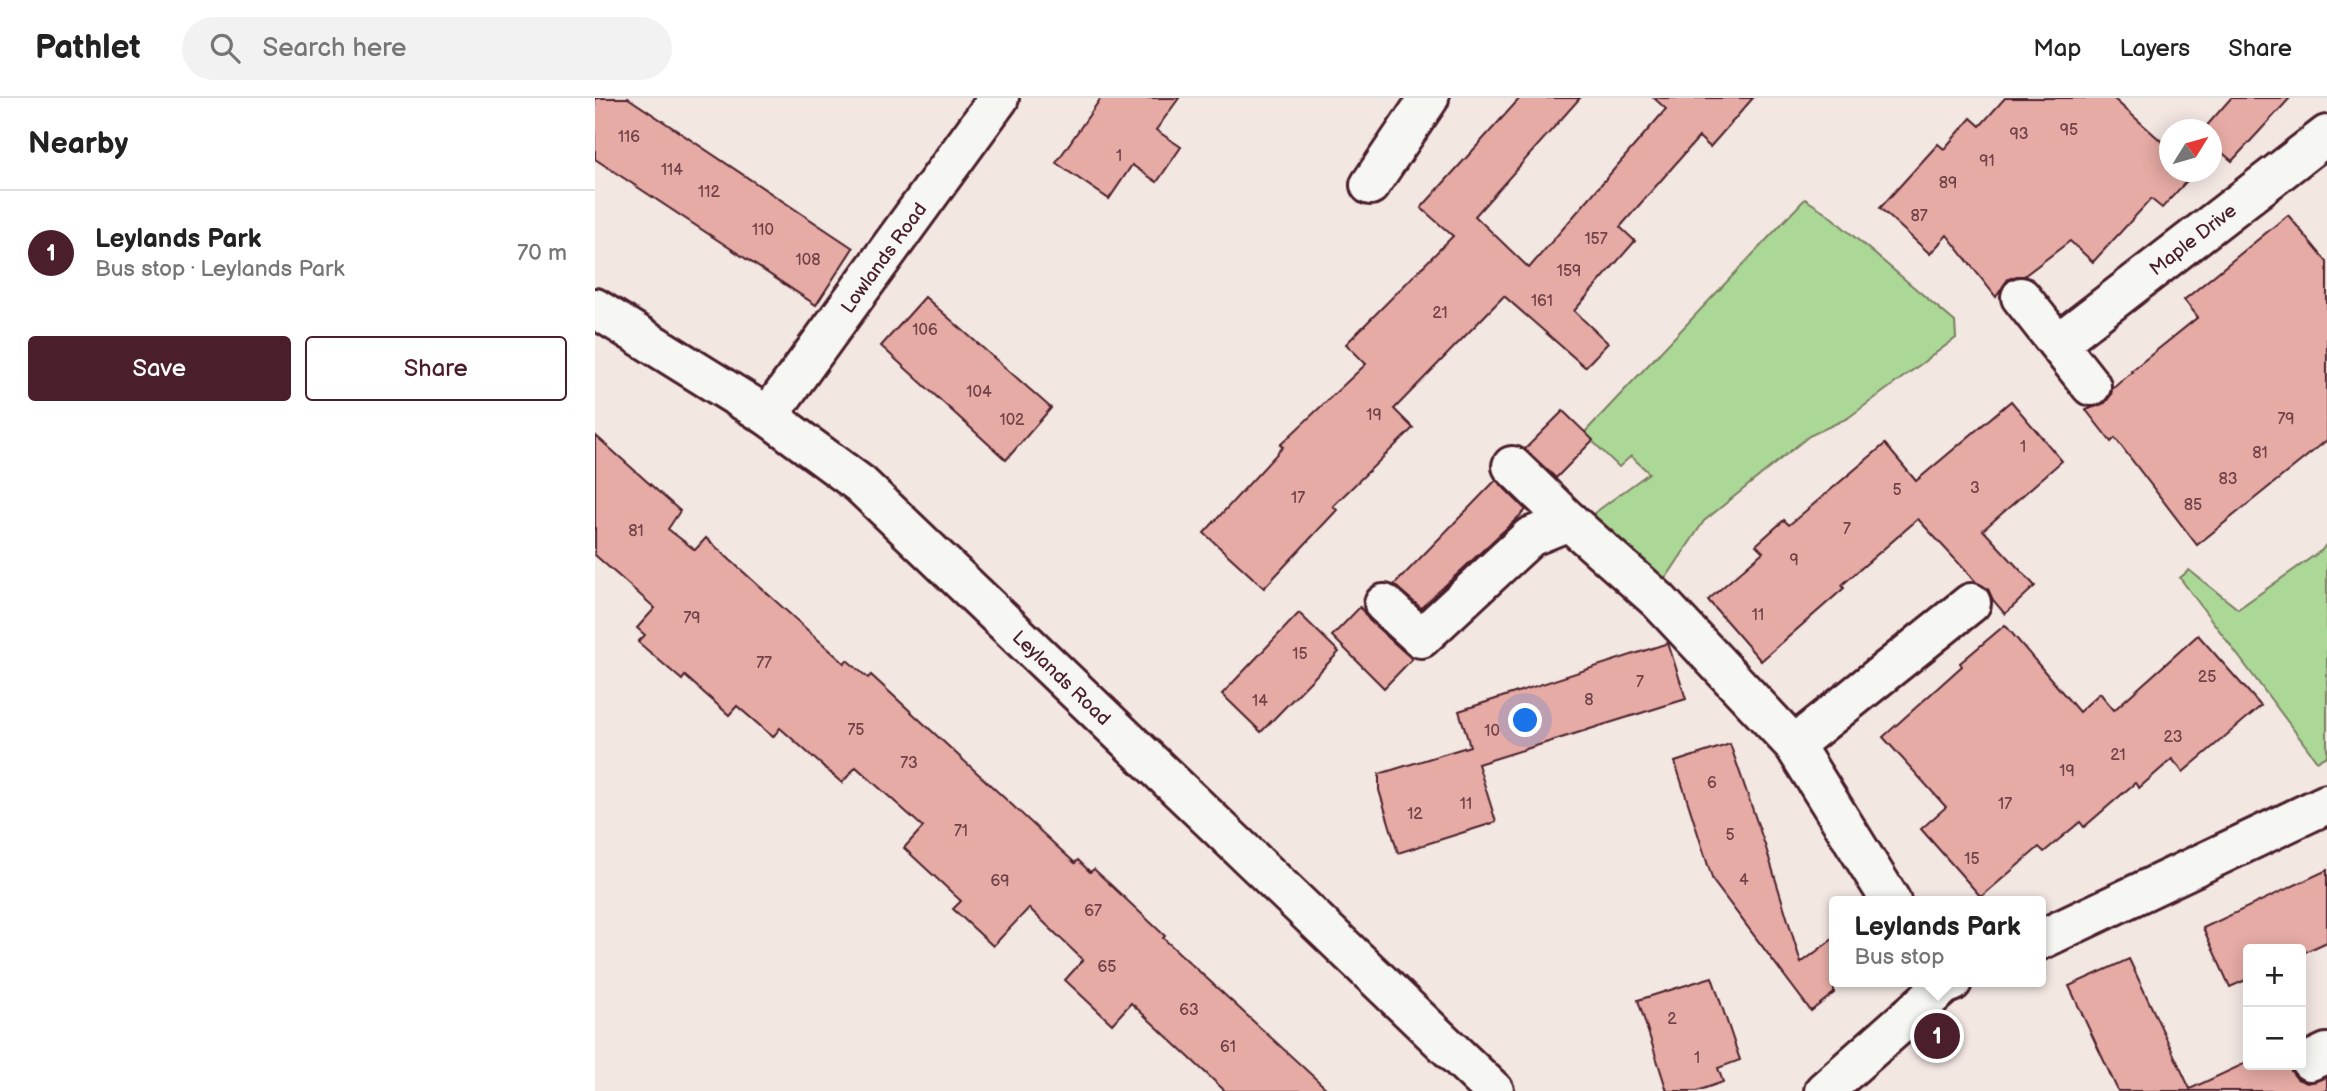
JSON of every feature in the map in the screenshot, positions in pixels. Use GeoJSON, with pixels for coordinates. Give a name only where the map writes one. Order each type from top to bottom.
{"type":"FeatureCollection","features":[{"type":"Feature","properties":{"kind":"street","name":"Lowlands Road"},"geometry":{"type":"LineString","coordinates":[[768,416],[999,98]]}},
{"type":"Feature","properties":{"kind":"street"},"geometry":{"type":"LineString","coordinates":[[1370,185],[1429,98]]}},
{"type":"Feature","properties":{"kind":"street","name":"Maple Drive"},"geometry":{"type":"LineString","coordinates":[[2058,343],[2327,135]]}},
{"type":"Feature","properties":{"kind":"street"},"geometry":{"type":"LineString","coordinates":[[2021,297],[2091,386]]}},
{"type":"Feature","properties":{"kind":"street","name":"Leylands Road"},"geometry":{"type":"LineString","coordinates":[[595,308],[768,416],[860,484],[1494,1091]]}},
{"type":"Feature","properties":{"kind":"street"},"geometry":{"type":"LineString","coordinates":[[1512,466],[1658,600],[1794,745],[1888,896]]}},
{"type":"Feature","properties":{"kind":"street"},"geometry":{"type":"LineString","coordinates":[[1384,604],[1421,638],[1530,537],[1578,529]]}},
{"type":"Feature","properties":{"kind":"street"},"geometry":{"type":"LineString","coordinates":[[1794,745],[1971,603]]}},
{"type":"Feature","properties":{"kind":"street"},"geometry":{"type":"LineString","coordinates":[[2046,937],[2327,804]]}},
{"type":"Feature","properties":{"kind":"street"},"geometry":{"type":"LineString","coordinates":[[1824,1091],[1941,987]]}},
{"type":"Feature","properties":{"kind":"green space"},"geometry":{"type":"Polygon","coordinates":[[[1805,199],[1825,212],[1955,322],[1956,338],[1848,418],[1809,436],[1704,521],[1662,584],[1593,514],[1649,473],[1631,456],[1619,467],[1584,433],[1805,199]]]}},
{"type":"Feature","properties":{"kind":"green space"},"geometry":{"type":"Polygon","coordinates":[[[2327,543],[2327,756],[2317,761],[2180,578],[2189,570],[2238,609],[2322,550],[2327,543]]]}},
{"type":"Feature","properties":{"kind":"building"},"geometry":{"type":"Polygon","coordinates":[[[595,98],[628,98],[853,248],[816,305],[595,159],[595,98]]]}},
{"type":"Feature","properties":{"kind":"building"},"geometry":{"type":"Polygon","coordinates":[[[1101,98],[1179,98],[1156,130],[1181,147],[1157,182],[1132,165],[1109,199],[1056,163],[1101,98]]]}},
{"type":"Feature","properties":{"kind":"building"},"geometry":{"type":"Polygon","coordinates":[[[1520,98],[1580,98],[1475,216],[1529,268],[1666,109],[1654,98],[1753,98],[1710,147],[1699,137],[1620,227],[1635,241],[1574,311],[1608,343],[1585,367],[1504,296],[1394,409],[1413,428],[1333,506],[1337,510],[1264,588],[1204,533],[1283,447],[1280,445],[1366,364],[1346,344],[1453,236],[1421,208],[1520,98]]]}},
{"type":"Feature","properties":{"kind":"building"},"geometry":{"type":"Polygon","coordinates":[[[2005,98],[2113,98],[2159,139],[2159,182],[2186,182],[2162,208],[2151,199],[2093,262],[2070,241],[2024,276],[2008,279],[1996,297],[1947,235],[1930,254],[1880,208],[1938,144],[1944,149],[1971,118],[1980,126],[2005,98]]]}},
{"type":"Feature","properties":{"kind":"building"},"geometry":{"type":"Polygon","coordinates":[[[2231,98],[2290,98],[2232,161],[2222,152],[2222,119],[2213,119],[2231,98]]]}},
{"type":"Feature","properties":{"kind":"building"},"geometry":{"type":"Polygon","coordinates":[[[2288,215],[2327,262],[2327,440],[2197,545],[2115,438],[2111,442],[2086,410],[2105,403],[2112,389],[2131,371],[2198,317],[2184,300],[2288,215]]]}},
{"type":"Feature","properties":{"kind":"building"},"geometry":{"type":"Polygon","coordinates":[[[925,297],[1051,408],[1006,460],[881,346],[925,297]]]}},
{"type":"Feature","properties":{"kind":"building"},"geometry":{"type":"Polygon","coordinates":[[[2011,401],[2062,461],[1983,530],[2035,586],[2005,614],[1988,589],[1976,582],[1918,519],[1761,661],[1708,600],[1763,552],[1756,545],[1784,520],[1789,525],[1885,444],[1916,481],[2011,401]]]}},
{"type":"Feature","properties":{"kind":"building"},"geometry":{"type":"Polygon","coordinates":[[[1563,411],[1593,440],[1556,478],[1525,449],[1563,411]]]}},
{"type":"Feature","properties":{"kind":"building"},"geometry":{"type":"Polygon","coordinates":[[[595,435],[680,511],[668,529],[695,550],[706,538],[844,663],[847,660],[868,678],[871,675],[1075,863],[1078,860],[1090,872],[1094,869],[1165,936],[1163,938],[1329,1091],[1225,1091],[1131,1003],[1112,1024],[1065,980],[1083,960],[1029,908],[993,946],[953,909],[961,901],[904,848],[923,827],[856,767],[842,783],[780,728],[773,737],[737,706],[729,715],[685,676],[682,680],[638,642],[645,635],[637,628],[655,608],[595,555],[595,435]]]}},
{"type":"Feature","properties":{"kind":"building"},"geometry":{"type":"Polygon","coordinates":[[[1496,480],[1526,510],[1421,608],[1394,585],[1496,480]]]}},
{"type":"Feature","properties":{"kind":"building"},"geometry":{"type":"Polygon","coordinates":[[[1360,607],[1369,620],[1412,659],[1384,688],[1332,636],[1360,607]]]}},
{"type":"Feature","properties":{"kind":"building"},"geometry":{"type":"Polygon","coordinates":[[[1299,613],[1339,652],[1261,732],[1222,694],[1299,613]]]}},
{"type":"Feature","properties":{"kind":"building"},"geometry":{"type":"Polygon","coordinates":[[[2005,625],[2079,712],[2100,693],[2114,710],[2198,635],[2261,706],[2183,772],[2172,759],[2139,788],[2135,783],[2084,827],[2080,822],[2044,852],[2039,847],[1980,896],[1921,829],[1946,807],[1883,737],[1962,666],[1960,663],[2005,625]]]}},
{"type":"Feature","properties":{"kind":"building"},"geometry":{"type":"Polygon","coordinates":[[[1668,643],[1686,699],[1478,764],[1496,822],[1398,853],[1379,790],[1379,774],[1470,746],[1459,711],[1668,643]]]}},
{"type":"Feature","properties":{"kind":"building"},"geometry":{"type":"Polygon","coordinates":[[[1730,744],[1766,848],[1801,963],[1829,942],[1829,987],[1834,987],[1834,993],[1811,1011],[1713,881],[1675,762],[1730,744]]]}},
{"type":"Feature","properties":{"kind":"building"},"geometry":{"type":"Polygon","coordinates":[[[2327,870],[2327,942],[2306,952],[2306,944],[2243,944],[2243,981],[2230,987],[2203,928],[2327,870]]]}},
{"type":"Feature","properties":{"kind":"building"},"geometry":{"type":"Polygon","coordinates":[[[2129,959],[2190,1089],[2243,1064],[2243,1070],[2291,1070],[2297,1079],[2307,1083],[2327,1077],[2327,1091],[2118,1091],[2069,986],[2129,959]]]}},
{"type":"Feature","properties":{"kind":"building"},"geometry":{"type":"Polygon","coordinates":[[[1712,977],[1740,1060],[1718,1068],[1723,1082],[1697,1091],[1667,1091],[1638,1000],[1712,977]]]}},
{"type":"Feature","properties":{"kind":"place","name":"Leylands Park"},"geometry":{"type":"Point","coordinates":[1937,1036]}}]}
